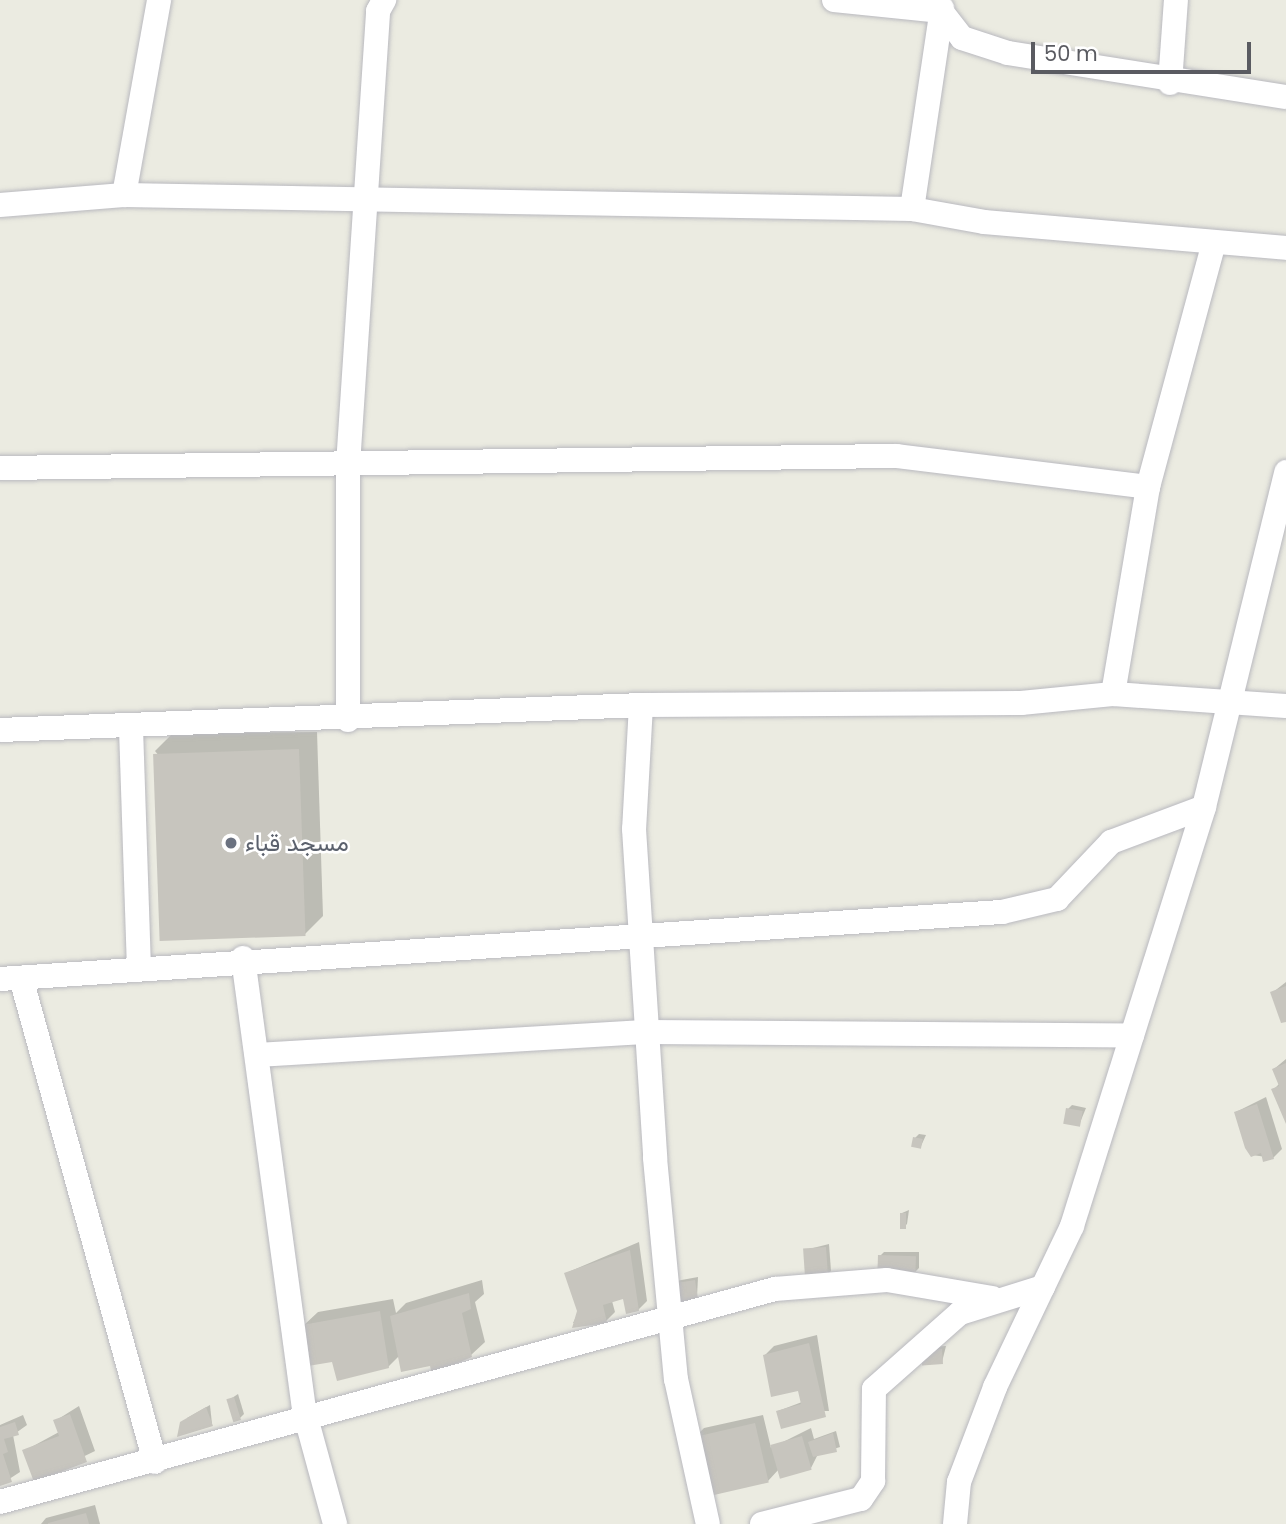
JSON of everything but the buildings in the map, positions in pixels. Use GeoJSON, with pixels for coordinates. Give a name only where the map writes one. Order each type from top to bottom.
{"type":"FeatureCollection","features":[{"type":"Feature","properties":{"kind":"street"},"geometry":{"type":"LineString","coordinates":[[124,195],[159,0]]}},
{"type":"Feature","properties":{"kind":"street"},"geometry":{"type":"LineString","coordinates":[[348,720],[348,465],[364,199],[384,0]]}},
{"type":"Feature","properties":{"kind":"street"},"geometry":{"type":"LineString","coordinates":[[834,0],[942,5]]}},
{"type":"Feature","properties":{"kind":"street"},"geometry":{"type":"LineString","coordinates":[[1170,83],[1176,0]]}},
{"type":"Feature","properties":{"kind":"street"},"geometry":{"type":"LineString","coordinates":[[912,209],[942,5]]}},
{"type":"Feature","properties":{"kind":"street"},"geometry":{"type":"LineString","coordinates":[[942,5],[962,38],[1007,53],[1170,83],[1286,97]]}},
{"type":"Feature","properties":{"kind":"street"},"geometry":{"type":"LineString","coordinates":[[0,205],[124,195],[912,209],[1214,243],[1286,248]]}},
{"type":"Feature","properties":{"kind":"street"},"geometry":{"type":"LineString","coordinates":[[1113,694],[1148,487],[1214,243]]}},
{"type":"Feature","properties":{"kind":"street"},"geometry":{"type":"LineString","coordinates":[[0,468],[897,456],[1148,487]]}},
{"type":"Feature","properties":{"kind":"street"},"geometry":{"type":"LineString","coordinates":[[955,1524],[968,1458],[1072,1226],[1204,807],[1286,472]]}},
{"type":"Feature","properties":{"kind":"street"},"geometry":{"type":"LineString","coordinates":[[0,730],[348,720],[641,705],[1021,703],[1113,694],[1230,698],[1286,706]]}},
{"type":"Feature","properties":{"kind":"street"},"geometry":{"type":"LineString","coordinates":[[641,705],[634,829],[638,935],[669,1314],[676,1379],[708,1524]]}},
{"type":"Feature","properties":{"kind":"street"},"geometry":{"type":"LineString","coordinates":[[131,728],[139,967]]}},
{"type":"Feature","properties":{"kind":"street"},"geometry":{"type":"LineString","coordinates":[[155,1462],[11,978],[243,958],[638,935],[1013,909],[1057,899],[1111,842],[1204,807]]}},
{"type":"Feature","properties":{"kind":"street"},"geometry":{"type":"LineString","coordinates":[[243,958],[304,1414],[335,1524]]}},
{"type":"Feature","properties":{"kind":"street"},"geometry":{"type":"LineString","coordinates":[[257,1055],[648,1032],[1132,1035]]}},
{"type":"Feature","properties":{"kind":"street"},"geometry":{"type":"LineString","coordinates":[[0,1502],[155,1462],[304,1414],[669,1314],[830,1281],[887,1280],[992,1298]]}},
{"type":"Feature","properties":{"kind":"street"},"geometry":{"type":"LineString","coordinates":[[762,1524],[861,1499],[873,1481],[874,1389],[925,1338],[992,1298],[1043,1287]]}},
{"type":"Feature","properties":{"kind":"place","name":"مسجد قباء"},"geometry":{"type":"Point","coordinates":[231,843]}}]}
